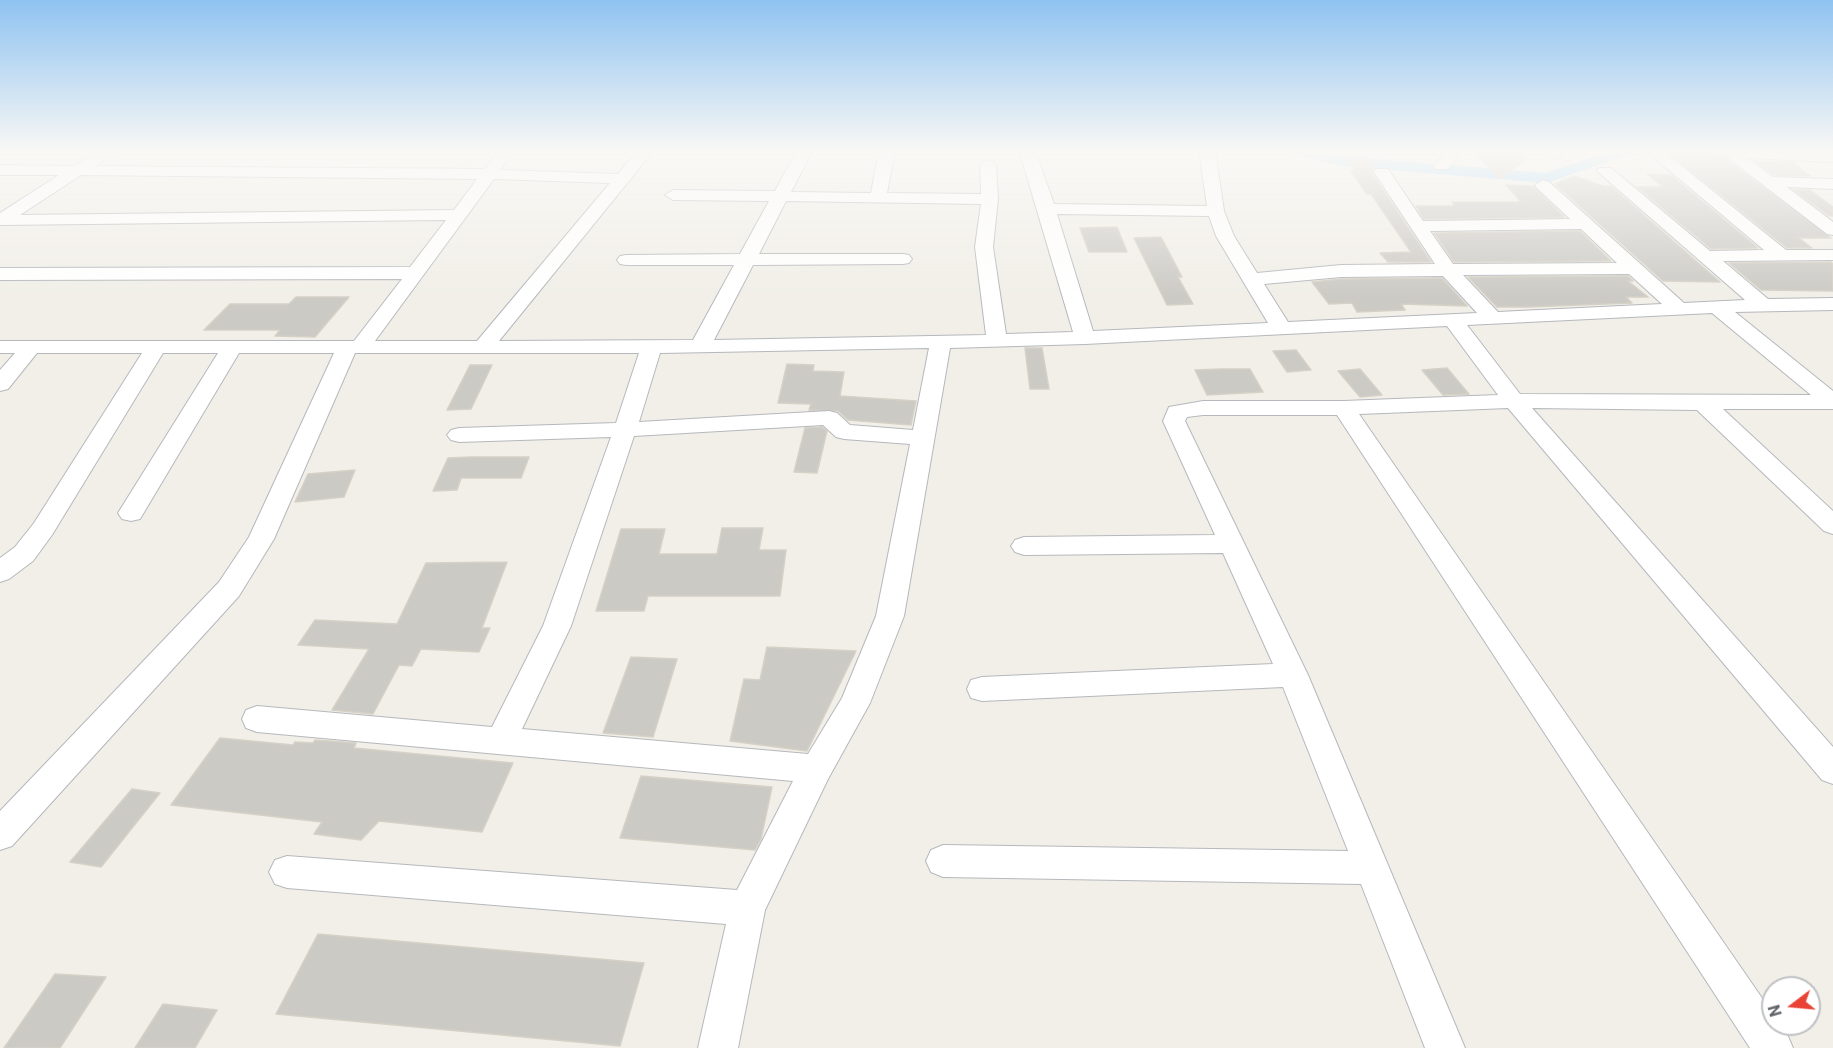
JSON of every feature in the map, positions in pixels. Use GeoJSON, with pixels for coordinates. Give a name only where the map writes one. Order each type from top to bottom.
{"type":"FeatureCollection","features":[{"type":"Feature","properties":{"kind":"street"},"geometry":{"type":"LineString","coordinates":[[0,220],[34,199]]}},
{"type":"Feature","properties":{"kind":"street"},"geometry":{"type":"LineString","coordinates":[[6,821],[229,589],[261,539],[354,346],[416,273],[471,199]]}},
{"type":"Feature","properties":{"kind":"street"},"geometry":{"type":"LineString","coordinates":[[482,348],[606,199]]}},
{"type":"Feature","properties":{"kind":"street"},"geometry":{"type":"LineString","coordinates":[[701,345],[781,199]]}},
{"type":"Feature","properties":{"kind":"street"},"geometry":{"type":"LineString","coordinates":[[980,199],[990,199],[984,247],[997,340]]}},
{"type":"Feature","properties":{"kind":"street"},"geometry":{"type":"LineString","coordinates":[[1044,199],[1085,338]]}},
{"type":"Feature","properties":{"kind":"street"},"geometry":{"type":"LineString","coordinates":[[1214,199],[1225,236],[1282,329]]}},
{"type":"Feature","properties":{"kind":"street"},"geometry":{"type":"LineString","coordinates":[[1400,199],[1447,269],[1494,319]]}},
{"type":"Feature","properties":{"kind":"street"},"geometry":{"type":"LineString","coordinates":[[1558,199],[1680,310]]}},
{"type":"Feature","properties":{"kind":"street"},"geometry":{"type":"LineString","coordinates":[[1638,199],[1762,305]]}},
{"type":"Feature","properties":{"kind":"street"},"geometry":{"type":"LineString","coordinates":[[1713,199],[1781,255]]}},
{"type":"Feature","properties":{"kind":"street"},"geometry":{"type":"LineString","coordinates":[[1796,199],[1826,219],[1833,230]]}},
{"type":"Feature","properties":{"kind":"street"},"geometry":{"type":"LineString","coordinates":[[1047,209],[1216,211]]}},
{"type":"Feature","properties":{"kind":"street"},"geometry":{"type":"LineString","coordinates":[[0,220],[459,215]]}},
{"type":"Feature","properties":{"kind":"street"},"geometry":{"type":"LineString","coordinates":[[1418,225],[1586,224]]}},
{"type":"Feature","properties":{"kind":"street"},"geometry":{"type":"LineString","coordinates":[[1704,256],[1833,255]]}},
{"type":"Feature","properties":{"kind":"street"},"geometry":{"type":"LineString","coordinates":[[626,260],[903,259]]}},
{"type":"Feature","properties":{"kind":"street"},"geometry":{"type":"LineString","coordinates":[[1252,279],[1341,271],[1634,268]]}},
{"type":"Feature","properties":{"kind":"street"},"geometry":{"type":"LineString","coordinates":[[0,274],[416,273]]}},
{"type":"Feature","properties":{"kind":"street"},"geometry":{"type":"LineString","coordinates":[[0,347],[482,348],[941,342],[1085,338],[1762,305],[1833,304]]}},
{"type":"Feature","properties":{"kind":"street"},"geometry":{"type":"LineString","coordinates":[[1718,308],[1833,401]]}},
{"type":"Feature","properties":{"kind":"street"},"geometry":{"type":"LineString","coordinates":[[1453,321],[1514,401],[1833,770]]}},
{"type":"Feature","properties":{"kind":"street"},"geometry":{"type":"LineString","coordinates":[[718,1048],[747,908],[816,769],[855,703],[890,616],[941,342]]}},
{"type":"Feature","properties":{"kind":"street"},"geometry":{"type":"LineString","coordinates":[[0,572],[24,554],[43,529],[156,347]]}},
{"type":"Feature","properties":{"kind":"street"},"geometry":{"type":"LineString","coordinates":[[130,513],[232,347]]}},
{"type":"Feature","properties":{"kind":"street"},"geometry":{"type":"LineString","coordinates":[[501,741],[556,626],[625,430],[651,347]]}},
{"type":"Feature","properties":{"kind":"street"},"geometry":{"type":"LineString","coordinates":[[0,384],[30,348]]}},
{"type":"Feature","properties":{"kind":"street"},"geometry":{"type":"LineString","coordinates":[[1445,1048],[1293,675],[1174,421],[1177,412],[1203,408],[1344,408],[1514,401],[1703,404],[1833,401]]}},
{"type":"Feature","properties":{"kind":"street"},"geometry":{"type":"LineString","coordinates":[[1703,404],[1833,525]]}},
{"type":"Feature","properties":{"kind":"street"},"geometry":{"type":"LineString","coordinates":[[1344,408],[1773,1048]]}},
{"type":"Feature","properties":{"kind":"street"},"geometry":{"type":"LineString","coordinates":[[459,435],[625,430],[829,418],[844,432],[923,438]]}},
{"type":"Feature","properties":{"kind":"street"},"geometry":{"type":"LineString","coordinates":[[1024,546],[1233,544]]}},
{"type":"Feature","properties":{"kind":"street"},"geometry":{"type":"LineString","coordinates":[[982,689],[1293,675]]}},
{"type":"Feature","properties":{"kind":"street"},"geometry":{"type":"LineString","coordinates":[[257,719],[816,769]]}},
{"type":"Feature","properties":{"kind":"street"},"geometry":{"type":"LineString","coordinates":[[943,861],[1371,868]]}},
{"type":"Feature","properties":{"kind":"street"},"geometry":{"type":"LineString","coordinates":[[287,872],[747,908]]}},
{"type":"Feature","properties":{"kind":"building"},"geometry":{"type":"Polygon","coordinates":[[[1374,199],[1389,199],[1431,262],[1388,262],[1380,253],[1411,252],[1374,199]]]}},
{"type":"Feature","properties":{"kind":"building"},"geometry":{"type":"Polygon","coordinates":[[[1518,199],[1546,199],[1564,217],[1424,219],[1416,206],[1454,206],[1452,202],[1521,202],[1518,199]]]}},
{"type":"Feature","properties":{"kind":"building"},"geometry":{"type":"Polygon","coordinates":[[[1572,199],[1626,199],[1720,282],[1663,281],[1572,199]]]}},
{"type":"Feature","properties":{"kind":"building"},"geometry":{"type":"Polygon","coordinates":[[[1651,199],[1699,199],[1758,248],[1711,249],[1651,199]]]}},
{"type":"Feature","properties":{"kind":"building"},"geometry":{"type":"Polygon","coordinates":[[[1726,199],[1779,199],[1831,238],[1799,238],[1812,248],[1787,248],[1726,199]]]}},
{"type":"Feature","properties":{"kind":"building"},"geometry":{"type":"Polygon","coordinates":[[[1806,199],[1822,199],[1833,207],[1833,216],[1829,216],[1806,199]]]}},
{"type":"Feature","properties":{"kind":"building"},"geometry":{"type":"Polygon","coordinates":[[[1117,227],[1127,252],[1089,252],[1080,228],[1117,227]]]}},
{"type":"Feature","properties":{"kind":"building"},"geometry":{"type":"Polygon","coordinates":[[[1580,231],[1611,261],[1454,262],[1434,233],[1580,231]]]}},
{"type":"Feature","properties":{"kind":"building"},"geometry":{"type":"Polygon","coordinates":[[[1161,237],[1182,277],[1178,277],[1193,304],[1167,305],[1134,238],[1161,237]]]}},
{"type":"Feature","properties":{"kind":"building"},"geometry":{"type":"Polygon","coordinates":[[[1831,262],[1833,264],[1833,291],[1761,290],[1729,263],[1831,262]]]}},
{"type":"Feature","properties":{"kind":"building"},"geometry":{"type":"Polygon","coordinates":[[[1628,276],[1633,281],[1628,281],[1648,297],[1626,297],[1632,303],[1528,307],[1497,307],[1468,277],[1628,276]]]}},
{"type":"Feature","properties":{"kind":"building"},"geometry":{"type":"Polygon","coordinates":[[[1442,278],[1467,306],[1401,304],[1405,310],[1357,312],[1352,303],[1329,304],[1312,282],[1341,279],[1442,278]]]}},
{"type":"Feature","properties":{"kind":"building"},"geometry":{"type":"Polygon","coordinates":[[[296,297],[349,297],[315,337],[275,336],[280,330],[204,330],[230,304],[289,304],[296,297]]]}},
{"type":"Feature","properties":{"kind":"building"},"geometry":{"type":"Polygon","coordinates":[[[1025,348],[1042,348],[1049,389],[1030,389],[1025,348]]]}},
{"type":"Feature","properties":{"kind":"building"},"geometry":{"type":"Polygon","coordinates":[[[1296,350],[1311,370],[1287,372],[1273,351],[1296,350]]]}},
{"type":"Feature","properties":{"kind":"building"},"geometry":{"type":"Polygon","coordinates":[[[787,364],[814,365],[813,371],[844,372],[840,396],[916,401],[911,425],[848,420],[838,411],[809,410],[811,404],[778,403],[787,364]]]}},
{"type":"Feature","properties":{"kind":"building"},"geometry":{"type":"Polygon","coordinates":[[[470,365],[492,365],[471,409],[447,410],[470,365]]]}},
{"type":"Feature","properties":{"kind":"building"},"geometry":{"type":"Polygon","coordinates":[[[1447,368],[1469,394],[1443,395],[1422,370],[1447,368]]]}},
{"type":"Feature","properties":{"kind":"building"},"geometry":{"type":"Polygon","coordinates":[[[1250,369],[1263,392],[1207,395],[1195,370],[1250,369]]]}},
{"type":"Feature","properties":{"kind":"building"},"geometry":{"type":"Polygon","coordinates":[[[1360,369],[1382,395],[1360,397],[1338,371],[1360,369]]]}},
{"type":"Feature","properties":{"kind":"building"},"geometry":{"type":"Polygon","coordinates":[[[822,427],[827,431],[817,473],[794,472],[805,428],[822,427]]]}},
{"type":"Feature","properties":{"kind":"building"},"geometry":{"type":"Polygon","coordinates":[[[529,457],[521,478],[461,478],[457,490],[433,491],[448,458],[529,457]]]}},
{"type":"Feature","properties":{"kind":"building"},"geometry":{"type":"Polygon","coordinates":[[[355,470],[344,497],[295,502],[308,474],[355,470]]]}},
{"type":"Feature","properties":{"kind":"building"},"geometry":{"type":"Polygon","coordinates":[[[722,528],[763,528],[759,550],[786,550],[780,596],[648,596],[644,611],[596,611],[621,529],[665,529],[659,554],[717,554],[722,528]]]}},
{"type":"Feature","properties":{"kind":"building"},"geometry":{"type":"Polygon","coordinates":[[[507,562],[482,628],[490,628],[479,652],[421,649],[412,666],[399,665],[373,714],[332,710],[369,649],[298,645],[315,620],[397,624],[426,563],[507,562]]]}},
{"type":"Feature","properties":{"kind":"building"},"geometry":{"type":"Polygon","coordinates":[[[767,647],[856,651],[807,751],[730,741],[744,679],[760,680],[767,647]]]}},
{"type":"Feature","properties":{"kind":"building"},"geometry":{"type":"Polygon","coordinates":[[[631,657],[677,659],[653,737],[603,733],[631,657]]]}},
{"type":"Feature","properties":{"kind":"building"},"geometry":{"type":"Polygon","coordinates":[[[220,738],[293,745],[295,742],[313,743],[315,740],[356,743],[354,748],[513,763],[482,832],[379,821],[361,840],[314,834],[322,822],[171,805],[220,738]]]}},
{"type":"Feature","properties":{"kind":"building"},"geometry":{"type":"Polygon","coordinates":[[[641,776],[772,787],[761,839],[755,850],[620,838],[641,776]]]}},
{"type":"Feature","properties":{"kind":"building"},"geometry":{"type":"Polygon","coordinates":[[[132,789],[160,793],[101,867],[70,862],[132,789]]]}},
{"type":"Feature","properties":{"kind":"building"},"geometry":{"type":"Polygon","coordinates":[[[318,934],[644,963],[620,1046],[276,1014],[318,934]]]}},
{"type":"Feature","properties":{"kind":"building"},"geometry":{"type":"Polygon","coordinates":[[[55,974],[106,977],[60,1048],[4,1048],[55,974]]]}},
{"type":"Feature","properties":{"kind":"building"},"geometry":{"type":"Polygon","coordinates":[[[163,1004],[217,1010],[195,1048],[135,1048],[163,1004]]]}}]}
